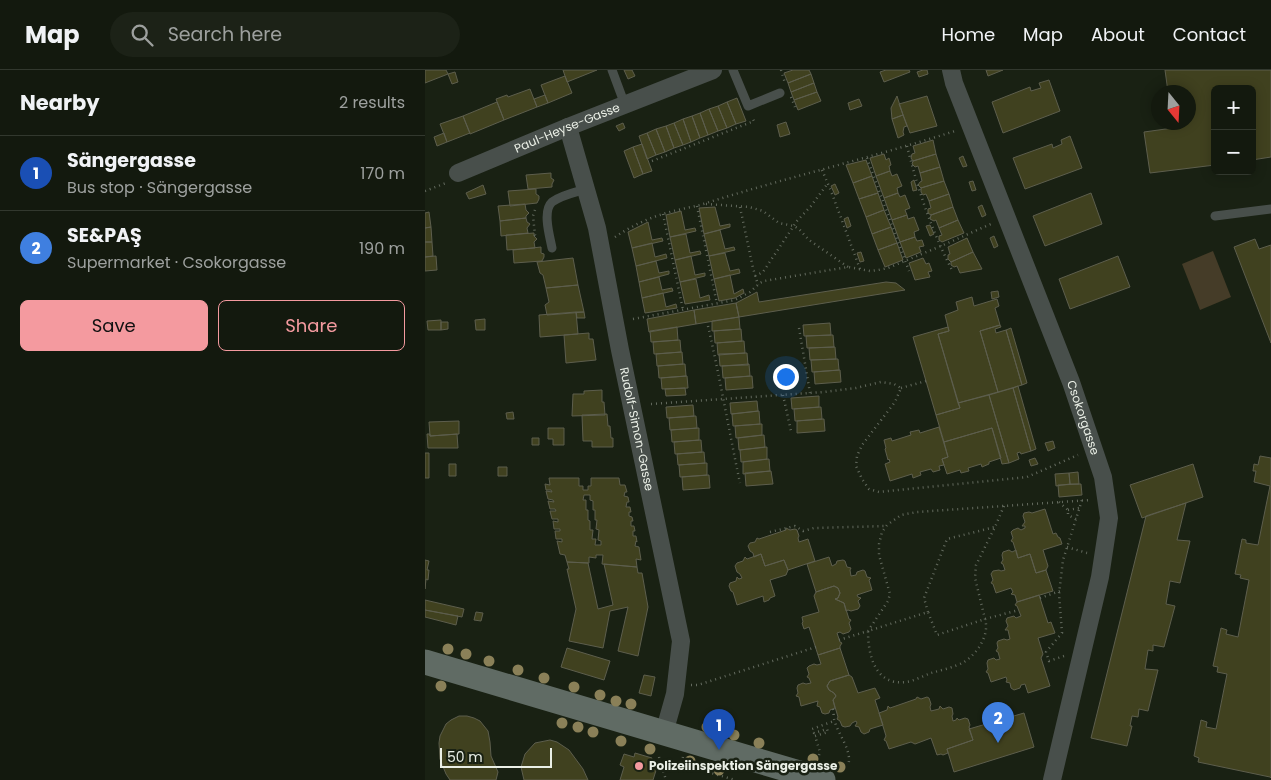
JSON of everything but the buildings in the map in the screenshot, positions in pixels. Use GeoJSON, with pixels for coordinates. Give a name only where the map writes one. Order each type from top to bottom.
{"type":"FeatureCollection","features":[{"type":"Feature","properties":{"kind":"main road"},"geometry":{"type":"LineString","coordinates":[[425,662],[823,780]]}},
{"type":"Feature","properties":{"kind":"street","name":"Paul-Heyse-Gasse"},"geometry":{"type":"LineString","coordinates":[[458,173],[713,70]]}},
{"type":"Feature","properties":{"kind":"street","name":"Csokorgasse"},"geometry":{"type":"LineString","coordinates":[[951,70],[953,83],[1071,382],[1103,477],[1109,518],[1100,577],[1052,780]]}},
{"type":"Feature","properties":{"kind":"street","name":"Rudolf-Simon-Gasse"},"geometry":{"type":"LineString","coordinates":[[568,127],[597,228],[622,360],[681,641],[675,694],[664,733]]}},
{"type":"Feature","properties":{"kind":"lane"},"geometry":{"type":"LineString","coordinates":[[612,70],[625,105]]}},
{"type":"Feature","properties":{"kind":"lane"},"geometry":{"type":"LineString","coordinates":[[733,70],[748,106],[780,93]]}},
{"type":"Feature","properties":{"kind":"lane"},"geometry":{"type":"LineString","coordinates":[[552,248],[547,218],[549,205],[558,198],[586,189]]}},
{"type":"Feature","properties":{"kind":"lane"},"geometry":{"type":"LineString","coordinates":[[1215,216],[1271,209]]}},
{"type":"Feature","properties":{"kind":"path"},"geometry":{"type":"LineString","coordinates":[[652,161],[754,121],[748,106]]}},
{"type":"Feature","properties":{"kind":"path"},"geometry":{"type":"LineString","coordinates":[[615,237],[638,224],[663,214],[697,206],[721,197],[867,158],[957,131]]}},
{"type":"Feature","properties":{"kind":"path"},"geometry":{"type":"LineString","coordinates":[[907,146],[933,230],[953,272]]}},
{"type":"Feature","properties":{"kind":"path"},"geometry":{"type":"LineString","coordinates":[[867,158],[909,271]]}},
{"type":"Feature","properties":{"kind":"path"},"geometry":{"type":"LineString","coordinates":[[822,170],[860,270]]}},
{"type":"Feature","properties":{"kind":"path"},"geometry":{"type":"LineString","coordinates":[[425,191],[451,182],[458,173]]}},
{"type":"Feature","properties":{"kind":"path"},"geometry":{"type":"LineString","coordinates":[[755,276],[763,272],[797,221],[828,183]]}},
{"type":"Feature","properties":{"kind":"path"},"geometry":{"type":"LineString","coordinates":[[701,204],[757,209],[768,214],[779,223],[799,229],[809,240],[848,267],[870,271],[905,261],[1006,217]]}},
{"type":"Feature","properties":{"kind":"path"},"geometry":{"type":"LineString","coordinates":[[697,206],[717,304]]}},
{"type":"Feature","properties":{"kind":"path"},"geometry":{"type":"LineString","coordinates":[[741,207],[758,285]]}},
{"type":"Feature","properties":{"kind":"path"},"geometry":{"type":"LineString","coordinates":[[663,214],[683,310]]}},
{"type":"Feature","properties":{"kind":"path"},"geometry":{"type":"LineString","coordinates":[[633,319],[738,299],[764,281],[848,267]]}},
{"type":"Feature","properties":{"kind":"path"},"geometry":{"type":"LineString","coordinates":[[708,326],[740,484]]}},
{"type":"Feature","properties":{"kind":"path"},"geometry":{"type":"LineString","coordinates":[[799,328],[810,393]]}},
{"type":"Feature","properties":{"kind":"path"},"geometry":{"type":"LineString","coordinates":[[651,404],[810,393],[855,388],[881,382],[894,384],[901,388],[926,381]]}},
{"type":"Feature","properties":{"kind":"path"},"geometry":{"type":"LineString","coordinates":[[901,388],[895,402],[862,445],[857,456],[856,466],[869,489],[879,492],[1027,477],[1093,449]]}},
{"type":"Feature","properties":{"kind":"path"},"geometry":{"type":"LineString","coordinates":[[783,395],[791,431]]}},
{"type":"Feature","properties":{"kind":"path"},"geometry":{"type":"LineString","coordinates":[[1068,655],[1049,661],[1046,652],[1062,633],[1060,591],[1063,560],[1082,500]]}},
{"type":"Feature","properties":{"kind":"path"},"geometry":{"type":"LineString","coordinates":[[1004,506],[976,565],[975,578],[987,623],[985,637],[975,652],[964,662],[907,682],[896,682],[885,678],[878,672],[870,652],[868,631],[890,594],[879,554],[882,532],[886,526],[901,515],[909,513],[1082,500],[1091,500]]}},
{"type":"Feature","properties":{"kind":"path"},"geometry":{"type":"LineString","coordinates":[[1059,502],[1068,510],[1068,514],[1076,519]]}},
{"type":"Feature","properties":{"kind":"path"},"geometry":{"type":"LineString","coordinates":[[1068,510],[1080,508]]}},
{"type":"Feature","properties":{"kind":"path"},"geometry":{"type":"LineString","coordinates":[[770,532],[795,526],[803,531],[814,528],[886,526]]}},
{"type":"Feature","properties":{"kind":"path"},"geometry":{"type":"LineString","coordinates":[[995,527],[947,539],[924,598],[928,612],[937,635],[1019,610]]}},
{"type":"Feature","properties":{"kind":"path"},"geometry":{"type":"LineString","coordinates":[[1067,547],[1091,554]]}},
{"type":"Feature","properties":{"kind":"path"},"geometry":{"type":"LineString","coordinates":[[1040,598],[1060,591]]}},
{"type":"Feature","properties":{"kind":"path"},"geometry":{"type":"LineString","coordinates":[[839,640],[928,612]]}},
{"type":"Feature","properties":{"kind":"path"},"geometry":{"type":"LineString","coordinates":[[695,685],[815,647]]}},
{"type":"Feature","properties":{"kind":"path"},"geometry":{"type":"LineString","coordinates":[[833,709],[835,722],[849,761],[848,765]]}},
{"type":"Feature","properties":{"kind":"path"},"geometry":{"type":"LineString","coordinates":[[819,755],[820,752],[815,736],[829,732],[827,729],[814,733],[813,729],[835,722]]}},
{"type":"Feature","properties":{"kind":"path"},"geometry":{"type":"LineString","coordinates":[[659,757],[667,780]]}},
{"type":"Feature","properties":{"kind":"path"},"geometry":{"type":"LineString","coordinates":[[681,764],[735,780]]}},
{"type":"Feature","properties":{"kind":"shaded area"},"geometry":{"type":"Polygon","coordinates":[[[1213,251],[1231,297],[1200,310],[1182,264],[1213,251]]]}},
{"type":"Feature","properties":{"kind":"place","name":"SE&PAŞ"},"geometry":{"type":"Point","coordinates":[998,743]}},
{"type":"Feature","properties":{"kind":"place","name":"Sängergasse"},"geometry":{"type":"Point","coordinates":[719,750]}},
{"type":"Feature","properties":{"kind":"place","name":"Polizeiinspektion Sängergasse"},"geometry":{"type":"Point","coordinates":[639,766]}}]}
